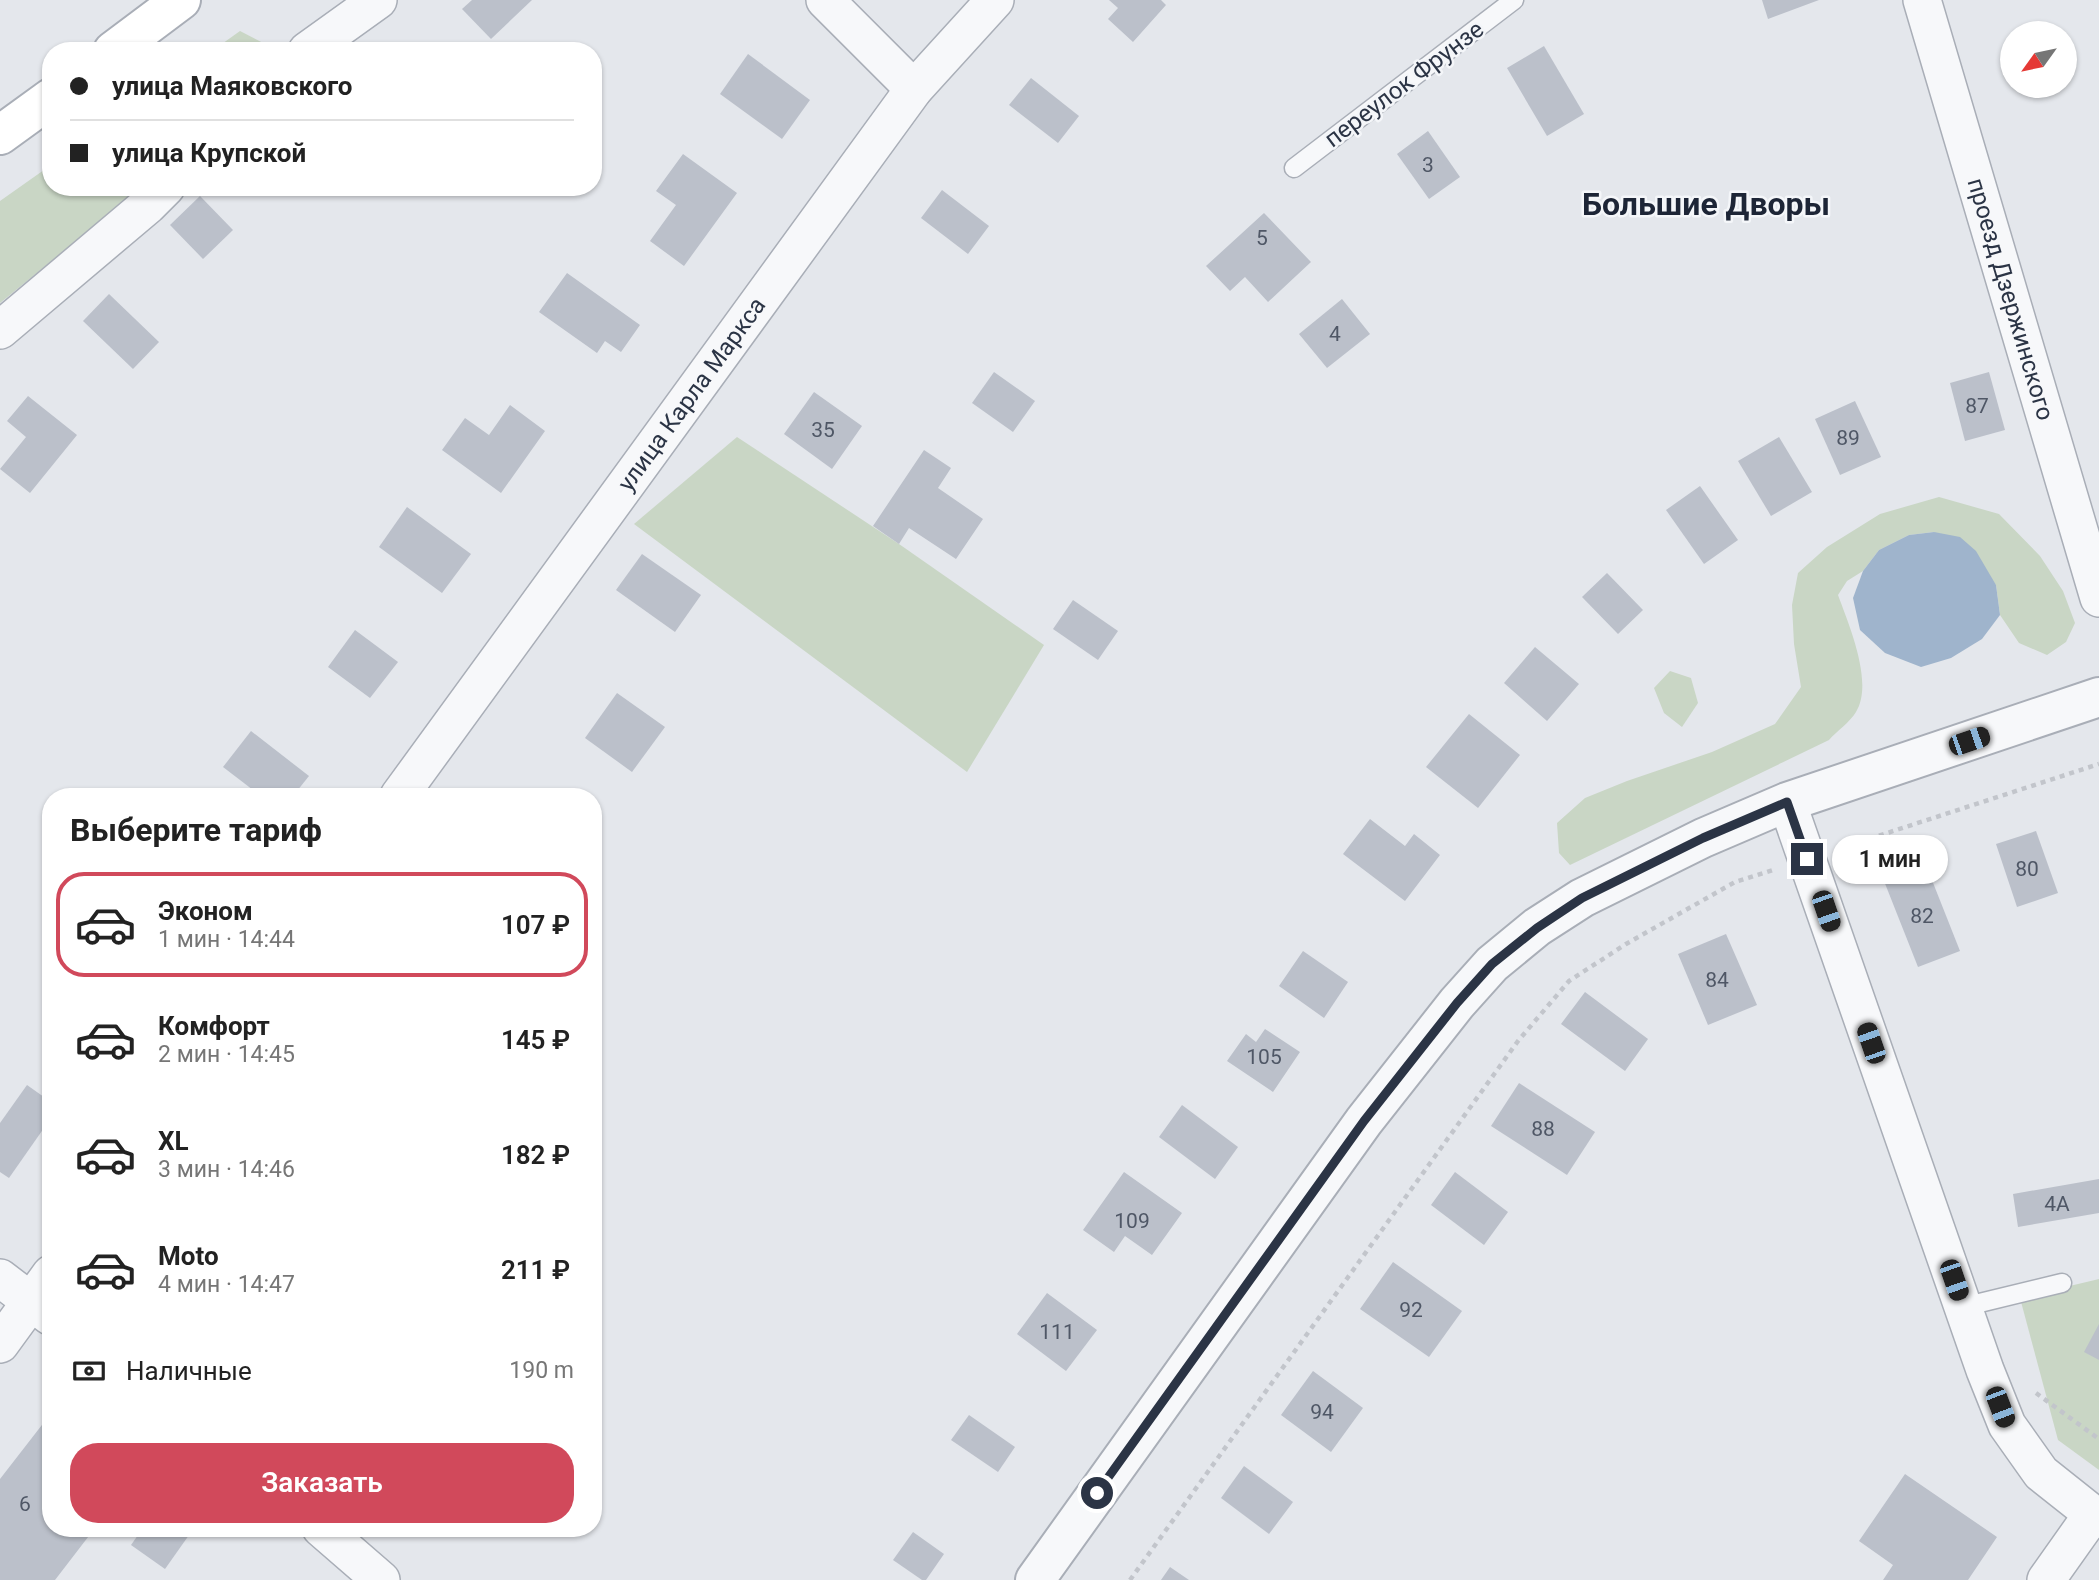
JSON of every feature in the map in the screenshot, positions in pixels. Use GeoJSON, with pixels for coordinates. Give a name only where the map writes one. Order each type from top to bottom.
{"type":"FeatureCollection","features":[{"type":"Feature","properties":{"kind":"main road"},"geometry":{"type":"LineString","coordinates":[[125,42],[181,0]]}},
{"type":"Feature","properties":{"kind":"main road"},"geometry":{"type":"LineString","coordinates":[[0,135],[42,104]]}},
{"type":"Feature","properties":{"kind":"street"},"geometry":{"type":"LineString","coordinates":[[320,42],[378,0]]}},
{"type":"Feature","properties":{"kind":"street"},"geometry":{"type":"LineString","coordinates":[[825,0],[914,89]]}},
{"type":"Feature","properties":{"kind":"street","name":"улица Карла Маркса"},"geometry":{"type":"LineString","coordinates":[[405,788],[914,89],[995,0]]}},
{"type":"Feature","properties":{"kind":"street","name":"проезд Дзержинского"},"geometry":{"type":"LineString","coordinates":[[1922,0],[2099,598]]}},
{"type":"Feature","properties":{"kind":"street"},"geometry":{"type":"LineString","coordinates":[[0,330],[157,196]]}},
{"type":"Feature","properties":{"kind":"street"},"geometry":{"type":"LineString","coordinates":[[1035,1580],[1364,1121],[1457,1003],[1492,964],[1537,928],[1582,898],[1703,838],[1787,802],[2099,697]]}},
{"type":"Feature","properties":{"kind":"street"},"geometry":{"type":"LineString","coordinates":[[1787,802],[1963,1307],[2007,1425],[2041,1473],[2096,1517],[2046,1580]]}},
{"type":"Feature","properties":{"kind":"street"},"geometry":{"type":"LineString","coordinates":[[0,1278],[42,1296]]}},
{"type":"Feature","properties":{"kind":"street"},"geometry":{"type":"LineString","coordinates":[[0,1344],[42,1299]]}},
{"type":"Feature","properties":{"kind":"street"},"geometry":{"type":"LineString","coordinates":[[331,1537],[381,1580]]}},
{"type":"Feature","properties":{"kind":"lane","name":"переулок Фрунзе"},"geometry":{"type":"LineString","coordinates":[[1294,168],[1514,0]]}},
{"type":"Feature","properties":{"kind":"lane"},"geometry":{"type":"LineString","coordinates":[[1963,1307],[2062,1283]]}},
{"type":"Feature","properties":{"kind":"path"},"geometry":{"type":"LineString","coordinates":[[1130,1580],[1518,1041],[1569,981],[1626,944],[1735,882],[2099,764]]}},
{"type":"Feature","properties":{"kind":"path"},"geometry":{"type":"LineString","coordinates":[[2034,1392],[2099,1439]]}},
{"type":"Feature","properties":{"kind":"green space"},"geometry":{"type":"Polygon","coordinates":[[[240,31],[261,42],[225,42],[240,31]]]}},
{"type":"Feature","properties":{"kind":"green space"},"geometry":{"type":"Polygon","coordinates":[[[42,171],[42,196],[131,196],[0,303],[0,201],[42,171]]]}},
{"type":"Feature","properties":{"kind":"green space"},"geometry":{"type":"Polygon","coordinates":[[[737,437],[899,544],[1044,645],[967,772],[634,524],[737,437]]]}},
{"type":"Feature","properties":{"kind":"green space"},"geometry":{"type":"Polygon","coordinates":[[[1939,497],[1999,514],[2040,556],[2063,591],[2075,623],[2066,642],[2047,655],[2019,643],[2000,615],[1996,585],[1934,532],[1909,535],[1879,550],[1863,571],[1847,581],[1838,595],[1861,670],[1861,700],[1847,723],[1829,740],[1570,865],[1559,853],[1557,823],[1585,798],[1712,752],[1775,724],[1801,687],[1794,644],[1792,605],[1798,573],[1827,547],[1880,514],[1939,497]]]}},
{"type":"Feature","properties":{"kind":"green space"},"geometry":{"type":"Polygon","coordinates":[[[1670,671],[1691,678],[1698,703],[1682,727],[1664,713],[1654,688],[1670,671]]]}},
{"type":"Feature","properties":{"kind":"green space"},"geometry":{"type":"Polygon","coordinates":[[[2099,1279],[2099,1470],[2058,1440],[2020,1298],[2099,1279]]]}},
{"type":"Feature","properties":{"kind":"water"},"geometry":{"type":"Polygon","coordinates":[[[1934,532],[1960,537],[1976,551],[1996,585],[2000,615],[1982,639],[1951,658],[1921,667],[1885,653],[1860,630],[1853,598],[1863,571],[1879,550],[1909,535],[1934,532]]]}},
{"type":"Feature","properties":{"kind":"building"},"geometry":{"type":"Polygon","coordinates":[[[472,0],[532,0],[491,39],[462,9],[472,0]]]}},
{"type":"Feature","properties":{"kind":"building"},"geometry":{"type":"Polygon","coordinates":[[[1109,0],[1161,0],[1166,5],[1133,42],[1108,19],[1118,8],[1109,0]]]}},
{"type":"Feature","properties":{"kind":"building"},"geometry":{"type":"Polygon","coordinates":[[[1762,0],[1819,0],[1768,19],[1762,0]]]}},
{"type":"Feature","properties":{"kind":"building"},"geometry":{"type":"Polygon","coordinates":[[[1544,46],[1584,114],[1547,136],[1507,68],[1544,46]]]}},
{"type":"Feature","properties":{"kind":"building"},"geometry":{"type":"Polygon","coordinates":[[[748,54],[810,100],[782,139],[720,94],[748,54]]]}},
{"type":"Feature","properties":{"kind":"building"},"geometry":{"type":"Polygon","coordinates":[[[1031,78],[1079,116],[1058,143],[1009,105],[1031,78]]]}},
{"type":"Feature","properties":{"kind":"building"},"geometry":{"type":"Polygon","coordinates":[[[1428,131],[1460,177],[1429,199],[1397,154],[1428,131]]]}},
{"type":"Feature","properties":{"kind":"building"},"geometry":{"type":"Polygon","coordinates":[[[683,154],[737,193],[684,266],[650,241],[676,205],[656,191],[683,154]]]}},
{"type":"Feature","properties":{"kind":"building"},"geometry":{"type":"Polygon","coordinates":[[[942,190],[989,226],[968,254],[921,218],[942,190]]]}},
{"type":"Feature","properties":{"kind":"building"},"geometry":{"type":"Polygon","coordinates":[[[200,196],[233,230],[203,259],[170,225],[200,196]]]}},
{"type":"Feature","properties":{"kind":"building"},"geometry":{"type":"Polygon","coordinates":[[[1264,213],[1311,262],[1268,302],[1245,277],[1230,291],[1206,266],[1264,213]]]}},
{"type":"Feature","properties":{"kind":"building"},"geometry":{"type":"Polygon","coordinates":[[[567,273],[640,325],[621,352],[605,341],[597,353],[539,312],[567,273]]]}},
{"type":"Feature","properties":{"kind":"building"},"geometry":{"type":"Polygon","coordinates":[[[109,294],[159,342],[133,369],[83,321],[109,294]]]}},
{"type":"Feature","properties":{"kind":"building"},"geometry":{"type":"Polygon","coordinates":[[[1342,299],[1370,334],[1327,368],[1299,334],[1342,299]]]}},
{"type":"Feature","properties":{"kind":"building"},"geometry":{"type":"Polygon","coordinates":[[[994,372],[1035,401],[1013,432],[972,403],[994,372]]]}},
{"type":"Feature","properties":{"kind":"building"},"geometry":{"type":"Polygon","coordinates":[[[1989,372],[2005,430],[1965,441],[1950,383],[1989,372]]]}},
{"type":"Feature","properties":{"kind":"building"},"geometry":{"type":"Polygon","coordinates":[[[814,392],[862,426],[832,469],[784,434],[814,392]]]}},
{"type":"Feature","properties":{"kind":"building"},"geometry":{"type":"Polygon","coordinates":[[[28,396],[77,435],[30,493],[0,469],[26,437],[7,421],[28,396]]]}},
{"type":"Feature","properties":{"kind":"building"},"geometry":{"type":"Polygon","coordinates":[[[1855,401],[1881,457],[1840,475],[1815,419],[1855,401]]]}},
{"type":"Feature","properties":{"kind":"building"},"geometry":{"type":"Polygon","coordinates":[[[510,405],[545,431],[501,493],[442,450],[465,418],[489,435],[510,405]]]}},
{"type":"Feature","properties":{"kind":"building"},"geometry":{"type":"Polygon","coordinates":[[[1779,437],[1812,492],[1771,516],[1738,461],[1779,437]]]}},
{"type":"Feature","properties":{"kind":"building"},"geometry":{"type":"Polygon","coordinates":[[[924,450],[951,468],[938,488],[983,519],[956,559],[909,528],[899,544],[873,526],[924,450]]]}},
{"type":"Feature","properties":{"kind":"building"},"geometry":{"type":"Polygon","coordinates":[[[1700,486],[1738,540],[1704,564],[1666,510],[1700,486]]]}},
{"type":"Feature","properties":{"kind":"building"},"geometry":{"type":"Polygon","coordinates":[[[407,507],[471,554],[442,593],[379,547],[407,507]]]}},
{"type":"Feature","properties":{"kind":"building"},"geometry":{"type":"Polygon","coordinates":[[[642,554],[701,595],[675,632],[616,590],[642,554]]]}},
{"type":"Feature","properties":{"kind":"building"},"geometry":{"type":"Polygon","coordinates":[[[1607,573],[1643,610],[1618,634],[1582,597],[1607,573]]]}},
{"type":"Feature","properties":{"kind":"building"},"geometry":{"type":"Polygon","coordinates":[[[1073,600],[1118,631],[1098,660],[1053,629],[1073,600]]]}},
{"type":"Feature","properties":{"kind":"building"},"geometry":{"type":"Polygon","coordinates":[[[355,630],[398,662],[370,698],[328,667],[355,630]]]}},
{"type":"Feature","properties":{"kind":"building"},"geometry":{"type":"Polygon","coordinates":[[[1535,647],[1579,684],[1547,721],[1504,683],[1535,647]]]}},
{"type":"Feature","properties":{"kind":"building"},"geometry":{"type":"Polygon","coordinates":[[[617,693],[665,727],[632,772],[585,738],[617,693]]]}},
{"type":"Feature","properties":{"kind":"building"},"geometry":{"type":"Polygon","coordinates":[[[1469,714],[1520,755],[1478,808],[1426,767],[1469,714]]]}},
{"type":"Feature","properties":{"kind":"building"},"geometry":{"type":"Polygon","coordinates":[[[251,731],[309,776],[299,788],[251,788],[223,767],[251,731]]]}},
{"type":"Feature","properties":{"kind":"building"},"geometry":{"type":"Polygon","coordinates":[[[1370,819],[1405,846],[1414,834],[1440,855],[1405,901],[1343,854],[1370,819]]]}},
{"type":"Feature","properties":{"kind":"building"},"geometry":{"type":"Polygon","coordinates":[[[2036,831],[2058,893],[2017,907],[1996,844],[2036,831]]]}},
{"type":"Feature","properties":{"kind":"building"},"geometry":{"type":"Polygon","coordinates":[[[1926,865],[1960,951],[1918,967],[1884,881],[1926,865]]]}},
{"type":"Feature","properties":{"kind":"building"},"geometry":{"type":"Polygon","coordinates":[[[1726,934],[1757,1005],[1708,1025],[1678,954],[1726,934]]]}},
{"type":"Feature","properties":{"kind":"building"},"geometry":{"type":"Polygon","coordinates":[[[1303,951],[1348,982],[1324,1018],[1279,986],[1303,951]]]}},
{"type":"Feature","properties":{"kind":"building"},"geometry":{"type":"Polygon","coordinates":[[[1585,992],[1648,1039],[1625,1071],[1561,1024],[1585,992]]]}},
{"type":"Feature","properties":{"kind":"building"},"geometry":{"type":"Polygon","coordinates":[[[1265,1029],[1300,1052],[1273,1092],[1227,1061],[1246,1034],[1256,1042],[1265,1029]]]}},
{"type":"Feature","properties":{"kind":"building"},"geometry":{"type":"Polygon","coordinates":[[[1519,1083],[1595,1132],[1567,1175],[1491,1126],[1519,1083]]]}},
{"type":"Feature","properties":{"kind":"building"},"geometry":{"type":"Polygon","coordinates":[[[27,1085],[42,1096],[42,1131],[9,1178],[0,1172],[0,1123],[27,1085]]]}},
{"type":"Feature","properties":{"kind":"building"},"geometry":{"type":"Polygon","coordinates":[[[1182,1105],[1238,1147],[1215,1179],[1159,1137],[1182,1105]]]}},
{"type":"Feature","properties":{"kind":"building"},"geometry":{"type":"Polygon","coordinates":[[[1124,1172],[1182,1213],[1152,1255],[1125,1236],[1114,1252],[1083,1230],[1124,1172]]]}},
{"type":"Feature","properties":{"kind":"building"},"geometry":{"type":"Polygon","coordinates":[[[1455,1172],[1508,1212],[1484,1245],[1431,1205],[1455,1172]]]}},
{"type":"Feature","properties":{"kind":"building"},"geometry":{"type":"Polygon","coordinates":[[[2099,1179],[2099,1213],[2018,1227],[2013,1194],[2099,1179]]]}},
{"type":"Feature","properties":{"kind":"building"},"geometry":{"type":"Polygon","coordinates":[[[1393,1262],[1462,1311],[1429,1357],[1360,1309],[1393,1262]]]}},
{"type":"Feature","properties":{"kind":"building"},"geometry":{"type":"Polygon","coordinates":[[[1047,1293],[1097,1330],[1066,1371],[1017,1334],[1047,1293]]]}},
{"type":"Feature","properties":{"kind":"building"},"geometry":{"type":"Polygon","coordinates":[[[2099,1324],[2099,1360],[2084,1352],[2099,1324]]]}},
{"type":"Feature","properties":{"kind":"building"},"geometry":{"type":"Polygon","coordinates":[[[1313,1371],[1363,1408],[1331,1452],[1281,1415],[1313,1371]]]}},
{"type":"Feature","properties":{"kind":"building"},"geometry":{"type":"Polygon","coordinates":[[[969,1415],[1015,1447],[998,1472],[951,1440],[969,1415]]]}},
{"type":"Feature","properties":{"kind":"building"},"geometry":{"type":"Polygon","coordinates":[[[42,1425],[42,1537],[88,1537],[55,1580],[0,1580],[0,1479],[42,1425]]]}},
{"type":"Feature","properties":{"kind":"building"},"geometry":{"type":"Polygon","coordinates":[[[1244,1466],[1293,1502],[1269,1534],[1221,1498],[1244,1466]]]}},
{"type":"Feature","properties":{"kind":"building"},"geometry":{"type":"Polygon","coordinates":[[[1905,1474],[1997,1537],[1968,1580],[1883,1580],[1893,1565],[1859,1541],[1905,1474]]]}},
{"type":"Feature","properties":{"kind":"building"},"geometry":{"type":"Polygon","coordinates":[[[913,1532],[944,1554],[926,1580],[893,1560],[913,1532]]]}},
{"type":"Feature","properties":{"kind":"building"},"geometry":{"type":"Polygon","coordinates":[[[137,1537],[188,1537],[165,1569],[131,1545],[137,1537]]]}},
{"type":"Feature","properties":{"kind":"building"},"geometry":{"type":"Polygon","coordinates":[[[1170,1567],[1189,1580],[1161,1580],[1170,1567]]]}},
{"type":"Feature","properties":{"kind":"district","name":"Большие Дворы"},"geometry":{"type":"Point","coordinates":[1706,204]}},
{"type":"Feature","properties":{"kind":"route"},"geometry":{"type":"LineString","coordinates":[[1097,1493],[1364,1121],[1457,1003],[1492,964],[1537,928],[1582,898],[1703,838],[1787,802],[1807,859]]}}]}
